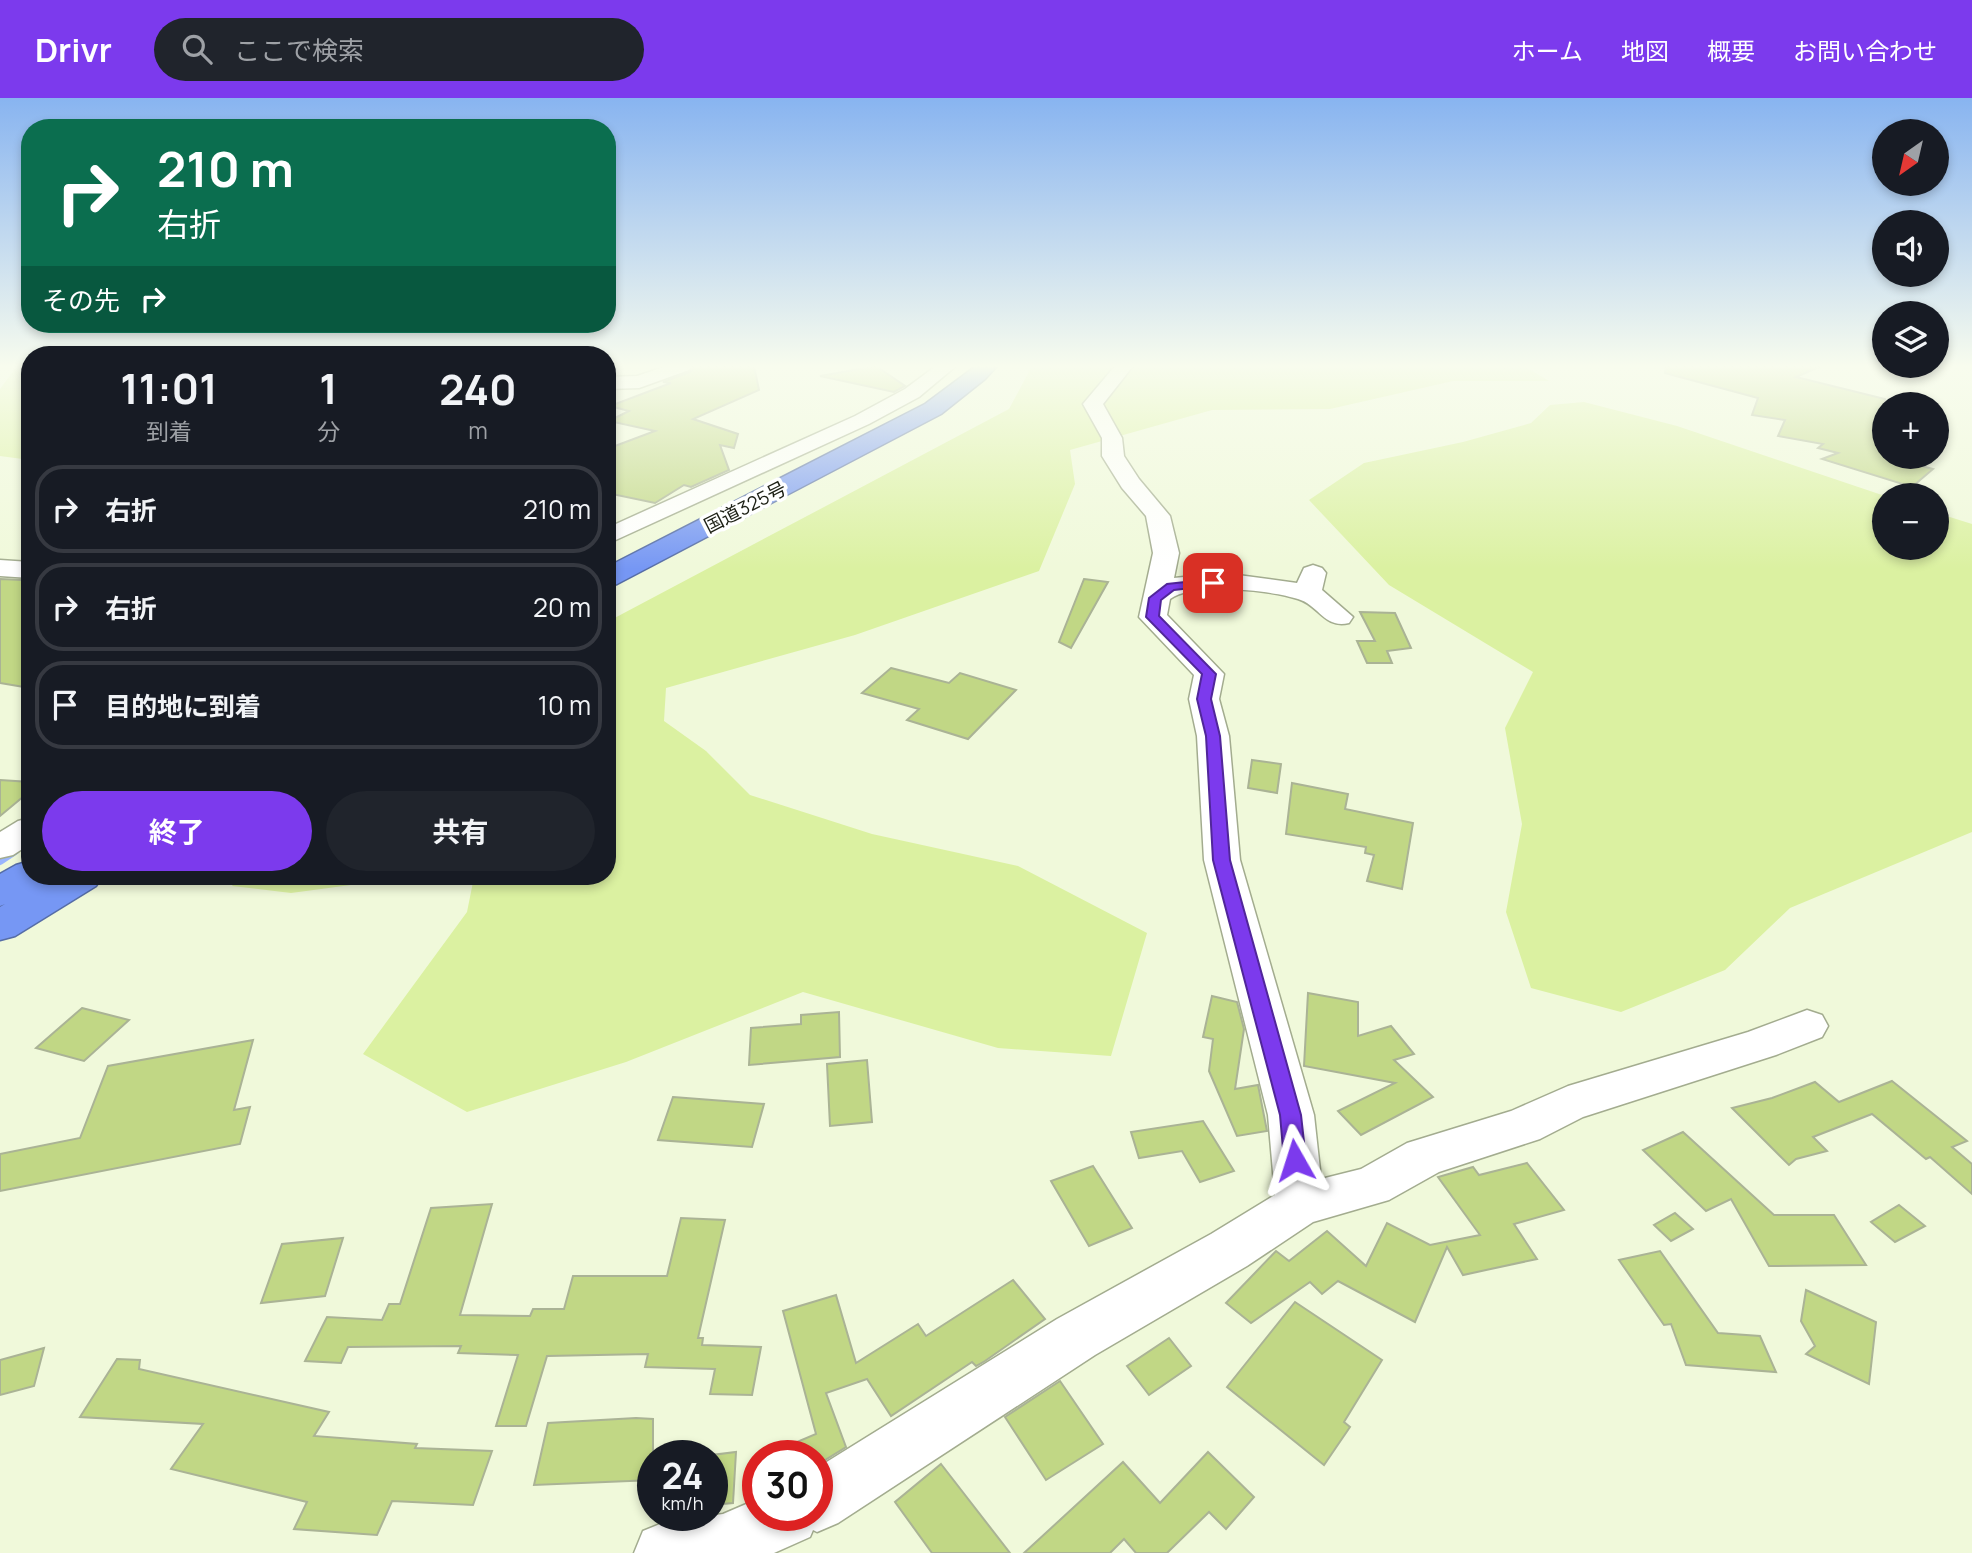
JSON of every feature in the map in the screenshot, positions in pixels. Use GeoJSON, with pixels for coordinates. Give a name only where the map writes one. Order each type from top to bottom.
{"type":"FeatureCollection","features":[{"type":"Feature","properties":{"kind":"highway","name":"国道325号"},"geometry":{"type":"LineString","coordinates":[[616,549],[855,434]]}},
{"type":"Feature","properties":{"kind":"highway","name":"国道325号"},"geometry":{"type":"LineString","coordinates":[[616,573],[885,434]]}},
{"type":"Feature","properties":{"kind":"highway"},"geometry":{"type":"LineString","coordinates":[[0,892],[21,879]]}},
{"type":"Feature","properties":{"kind":"highway"},"geometry":{"type":"LineString","coordinates":[[0,926],[69,885]]}},
{"type":"Feature","properties":{"kind":"street"},"geometry":{"type":"LineString","coordinates":[[616,533],[832,434]]}},
{"type":"Feature","properties":{"kind":"street"},"geometry":{"type":"LineString","coordinates":[[1110,434],[1114,456],[1129,482],[1158,516],[1166,553],[1153,617],[1209,674],[1204,699],[1213,736],[1222,860],[1291,1115],[1300,1205]]}},
{"type":"Feature","properties":{"kind":"street"},"geometry":{"type":"LineString","coordinates":[[0,568],[21,569]]}},
{"type":"Feature","properties":{"kind":"street"},"geometry":{"type":"LineString","coordinates":[[1155,598],[1171,587],[1199,583],[1311,583],[1339,617]]}},
{"type":"Feature","properties":{"kind":"street"},"geometry":{"type":"LineString","coordinates":[[0,847],[21,834]]}},
{"type":"Feature","properties":{"kind":"street"},"geometry":{"type":"LineString","coordinates":[[833,1492],[1076,1337],[1229,1250],[1300,1205],[1371,1186],[1424,1157],[1524,1126],[1568,1104],[1761,1044],[1807,1026]]}},
{"type":"Feature","properties":{"kind":"street"},"geometry":{"type":"LineString","coordinates":[[665,1553],[725,1548],[759,1531]]}},
{"type":"Feature","properties":{"kind":"green space"},"geometry":{"type":"Polygon","coordinates":[[[0,434],[21,434],[21,459],[0,456],[0,434]]]}},
{"type":"Feature","properties":{"kind":"green space"},"geometry":{"type":"Polygon","coordinates":[[[962,434],[1127,434],[1070,450],[1075,484],[1039,571],[855,635],[666,688],[664,721],[706,751],[750,795],[872,834],[1018,866],[1147,933],[1111,1056],[998,1048],[803,992],[626,1062],[467,1112],[363,1054],[467,912],[472,885],[616,885],[616,617],[962,434]]]}},
{"type":"Feature","properties":{"kind":"green space"},"geometry":{"type":"Polygon","coordinates":[[[1492,434],[1700,434],[1872,492],[1872,560],[1949,560],[1949,517],[1972,524],[1972,832],[1790,908],[1725,970],[1621,1012],[1531,988],[1506,912],[1522,824],[1505,728],[1533,672],[1389,585],[1309,500],[1364,463],[1492,434]]]}},
{"type":"Feature","properties":{"kind":"green space"},"geometry":{"type":"Polygon","coordinates":[[[233,885],[351,885],[291,893],[233,885]]]}},
{"type":"Feature","properties":{"kind":"building"},"geometry":{"type":"Polygon","coordinates":[[[647,434],[738,434],[734,448],[720,445],[729,470],[691,487],[684,485],[655,503],[616,495],[616,446],[647,434]]]}},
{"type":"Feature","properties":{"kind":"building"},"geometry":{"type":"Polygon","coordinates":[[[1872,434],[1872,469],[1933,469],[1917,483],[1899,483],[1822,459],[1838,453],[1818,448],[1823,444],[1778,436],[1872,434]]]}},
{"type":"Feature","properties":{"kind":"building"},"geometry":{"type":"Polygon","coordinates":[[[0,579],[21,580],[21,686],[0,683],[0,579]]]}},
{"type":"Feature","properties":{"kind":"building"},"geometry":{"type":"Polygon","coordinates":[[[1084,579],[1108,582],[1071,648],[1059,642],[1084,579]]]}},
{"type":"Feature","properties":{"kind":"building"},"geometry":{"type":"Polygon","coordinates":[[[1360,612],[1395,613],[1411,648],[1387,651],[1392,663],[1367,663],[1357,641],[1375,641],[1360,612]]]}},
{"type":"Feature","properties":{"kind":"building"},"geometry":{"type":"Polygon","coordinates":[[[891,668],[949,683],[960,673],[1016,690],[968,739],[907,720],[919,709],[862,693],[891,668]]]}},
{"type":"Feature","properties":{"kind":"building"},"geometry":{"type":"Polygon","coordinates":[[[1252,760],[1281,764],[1277,793],[1248,788],[1252,760]]]}},
{"type":"Feature","properties":{"kind":"building"},"geometry":{"type":"Polygon","coordinates":[[[0,780],[21,781],[21,798],[0,816],[0,780]]]}},
{"type":"Feature","properties":{"kind":"building"},"geometry":{"type":"Polygon","coordinates":[[[1292,783],[1348,794],[1345,809],[1413,823],[1402,889],[1367,881],[1374,855],[1365,853],[1366,847],[1286,834],[1292,783]]]}},
{"type":"Feature","properties":{"kind":"building"},"geometry":{"type":"Polygon","coordinates":[[[1308,993],[1358,1002],[1358,1036],[1391,1026],[1414,1054],[1394,1060],[1433,1097],[1361,1135],[1338,1111],[1395,1083],[1304,1066],[1308,993]]]}},
{"type":"Feature","properties":{"kind":"building"},"geometry":{"type":"Polygon","coordinates":[[[1212,996],[1237,1002],[1244,1029],[1235,1089],[1258,1085],[1267,1131],[1237,1136],[1209,1071],[1213,1039],[1203,1037],[1212,996]]]}},
{"type":"Feature","properties":{"kind":"building"},"geometry":{"type":"Polygon","coordinates":[[[82,1008],[129,1020],[84,1061],[36,1048],[82,1008]]]}},
{"type":"Feature","properties":{"kind":"building"},"geometry":{"type":"Polygon","coordinates":[[[839,1012],[840,1057],[749,1065],[751,1028],[801,1024],[801,1015],[839,1012]]]}},
{"type":"Feature","properties":{"kind":"building"},"geometry":{"type":"Polygon","coordinates":[[[253,1040],[234,1110],[250,1107],[240,1144],[0,1191],[0,1154],[80,1138],[108,1066],[253,1040]]]}},
{"type":"Feature","properties":{"kind":"building"},"geometry":{"type":"Polygon","coordinates":[[[867,1060],[872,1122],[830,1126],[827,1064],[867,1060]]]}},
{"type":"Feature","properties":{"kind":"building"},"geometry":{"type":"Polygon","coordinates":[[[1892,1081],[1967,1141],[1952,1147],[1972,1164],[1972,1194],[1930,1157],[1926,1159],[1872,1114],[1813,1137],[1827,1151],[1796,1159],[1789,1165],[1732,1108],[1772,1098],[1815,1082],[1839,1102],[1892,1081]]]}},
{"type":"Feature","properties":{"kind":"building"},"geometry":{"type":"Polygon","coordinates":[[[673,1097],[764,1104],[752,1147],[658,1140],[673,1097]]]}},
{"type":"Feature","properties":{"kind":"building"},"geometry":{"type":"Polygon","coordinates":[[[1203,1121],[1234,1171],[1200,1182],[1182,1151],[1139,1158],[1131,1132],[1203,1121]]]}},
{"type":"Feature","properties":{"kind":"building"},"geometry":{"type":"Polygon","coordinates":[[[1683,1132],[1774,1215],[1834,1215],[1866,1265],[1769,1266],[1731,1199],[1706,1211],[1643,1150],[1683,1132]]]}},
{"type":"Feature","properties":{"kind":"building"},"geometry":{"type":"Polygon","coordinates":[[[1527,1163],[1564,1210],[1514,1224],[1537,1259],[1463,1275],[1447,1247],[1415,1322],[1338,1281],[1322,1294],[1310,1282],[1251,1323],[1226,1303],[1276,1251],[1289,1261],[1327,1231],[1366,1266],[1387,1223],[1430,1245],[1480,1235],[1438,1177],[1473,1167],[1479,1175],[1527,1163]]]}},
{"type":"Feature","properties":{"kind":"building"},"geometry":{"type":"Polygon","coordinates":[[[1093,1166],[1132,1228],[1089,1246],[1051,1181],[1093,1166]]]}},
{"type":"Feature","properties":{"kind":"building"},"geometry":{"type":"Polygon","coordinates":[[[492,1204],[460,1315],[530,1316],[533,1309],[564,1309],[573,1276],[667,1276],[681,1218],[725,1220],[698,1338],[703,1338],[702,1345],[761,1347],[752,1395],[710,1394],[715,1369],[645,1367],[648,1354],[547,1356],[526,1426],[496,1426],[518,1355],[458,1353],[461,1346],[348,1347],[341,1363],[305,1361],[327,1317],[382,1320],[389,1304],[400,1304],[431,1208],[492,1204]]]}},
{"type":"Feature","properties":{"kind":"building"},"geometry":{"type":"Polygon","coordinates":[[[1899,1205],[1925,1226],[1895,1242],[1871,1222],[1899,1205]]]}},
{"type":"Feature","properties":{"kind":"building"},"geometry":{"type":"Polygon","coordinates":[[[1675,1213],[1693,1229],[1671,1241],[1654,1225],[1675,1213]]]}},
{"type":"Feature","properties":{"kind":"building"},"geometry":{"type":"Polygon","coordinates":[[[343,1238],[325,1296],[261,1303],[282,1244],[343,1238]]]}},
{"type":"Feature","properties":{"kind":"building"},"geometry":{"type":"Polygon","coordinates":[[[1660,1251],[1718,1333],[1760,1336],[1776,1372],[1686,1365],[1671,1324],[1664,1325],[1619,1260],[1660,1251]]]}},
{"type":"Feature","properties":{"kind":"building"},"geometry":{"type":"Polygon","coordinates":[[[1013,1280],[1045,1319],[985,1361],[976,1366],[972,1362],[891,1416],[867,1379],[826,1393],[846,1447],[833,1455],[833,1440],[802,1440],[816,1434],[783,1311],[836,1295],[856,1363],[918,1324],[926,1336],[1013,1280]]]}},
{"type":"Feature","properties":{"kind":"building"},"geometry":{"type":"Polygon","coordinates":[[[1806,1290],[1876,1322],[1869,1384],[1806,1354],[1815,1346],[1801,1321],[1806,1290]]]}},
{"type":"Feature","properties":{"kind":"building"},"geometry":{"type":"Polygon","coordinates":[[[1295,1302],[1382,1360],[1344,1422],[1350,1427],[1324,1465],[1227,1387],[1295,1302]]]}},
{"type":"Feature","properties":{"kind":"building"},"geometry":{"type":"Polygon","coordinates":[[[1169,1338],[1191,1366],[1149,1395],[1127,1366],[1169,1338]]]}},
{"type":"Feature","properties":{"kind":"building"},"geometry":{"type":"Polygon","coordinates":[[[44,1348],[34,1386],[0,1395],[0,1360],[44,1348]]]}},
{"type":"Feature","properties":{"kind":"building"},"geometry":{"type":"Polygon","coordinates":[[[117,1359],[140,1360],[139,1369],[329,1412],[314,1436],[417,1444],[415,1448],[492,1451],[473,1505],[392,1501],[377,1535],[294,1529],[307,1502],[171,1469],[203,1424],[80,1417],[117,1359]]]}},
{"type":"Feature","properties":{"kind":"building"},"geometry":{"type":"Polygon","coordinates":[[[1060,1381],[1103,1444],[1046,1480],[1005,1417],[1060,1381]]]}},
{"type":"Feature","properties":{"kind":"building"},"geometry":{"type":"Polygon","coordinates":[[[653,1419],[653,1440],[637,1440],[637,1481],[534,1485],[548,1423],[653,1419]]]}},
{"type":"Feature","properties":{"kind":"building"},"geometry":{"type":"Polygon","coordinates":[[[736,1452],[733,1503],[728,1503],[728,1453],[736,1452]]]}},
{"type":"Feature","properties":{"kind":"building"},"geometry":{"type":"Polygon","coordinates":[[[1208,1452],[1254,1497],[1226,1529],[1209,1512],[1167,1553],[1136,1553],[1124,1539],[1110,1553],[1024,1553],[1123,1462],[1160,1503],[1208,1452]]]}},
{"type":"Feature","properties":{"kind":"building"},"geometry":{"type":"Polygon","coordinates":[[[941,1464],[1010,1553],[932,1553],[895,1502],[941,1464]]]}},
{"type":"Feature","properties":{"kind":"waterway"},"geometry":{"type":"LineString","coordinates":[[0,861],[15,851]]}},
{"type":"Feature","properties":{"kind":"route"},"geometry":{"type":"LineString","coordinates":[[1213,583],[1171,587],[1155,598],[1153,617],[1209,674],[1204,699],[1213,736],[1222,860],[1291,1115],[1295,1160]]}}]}
